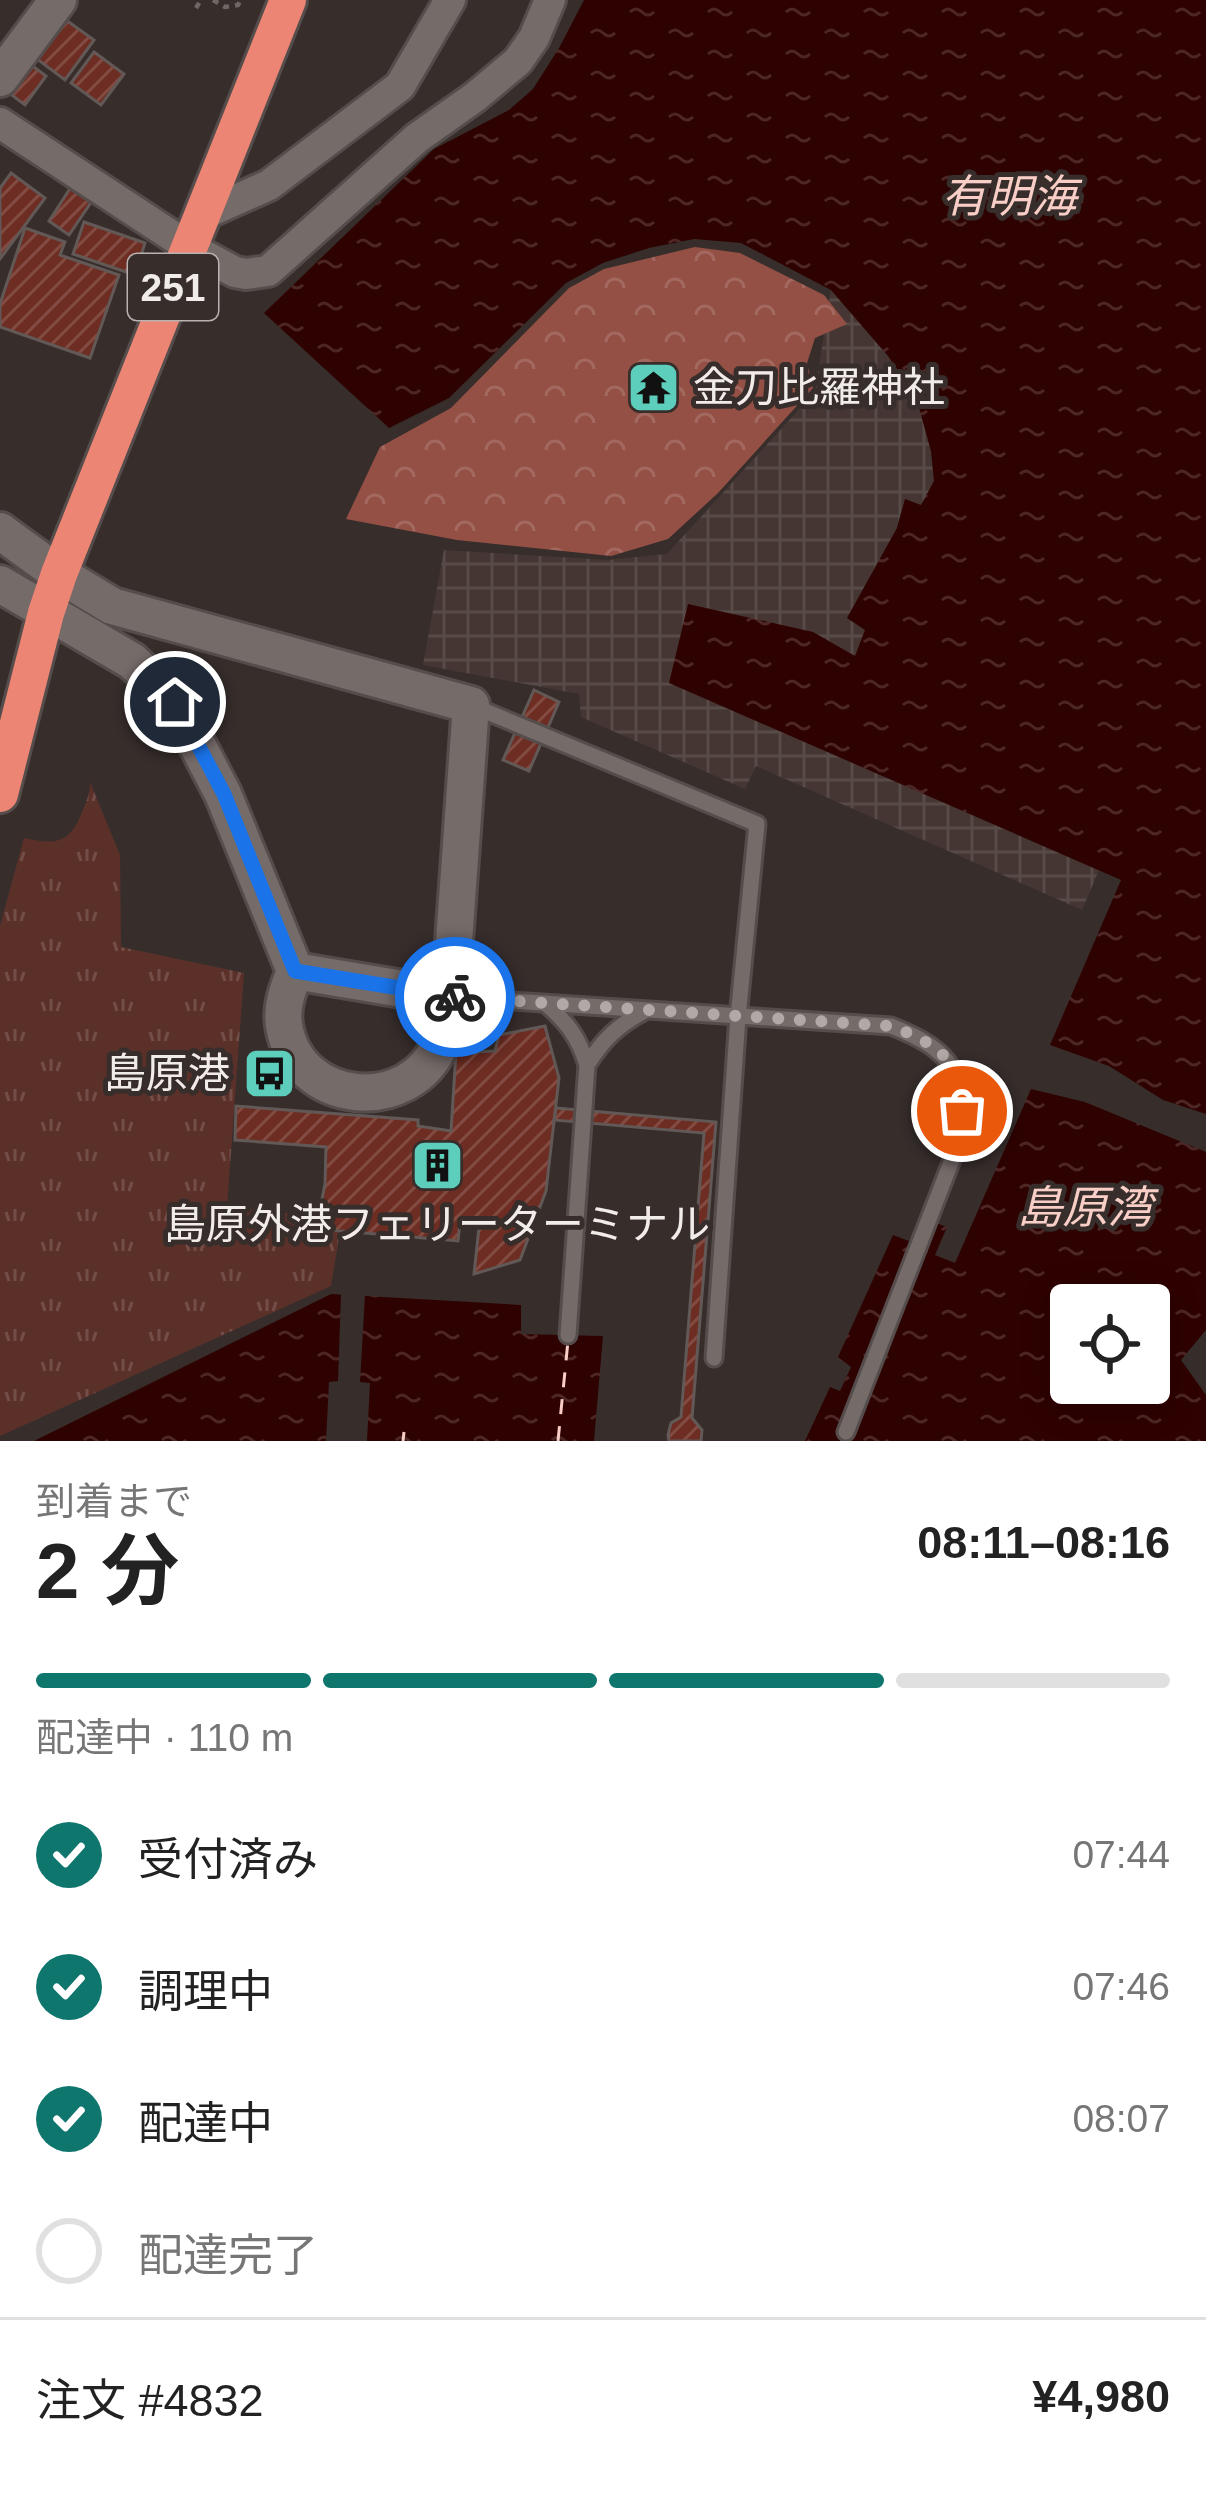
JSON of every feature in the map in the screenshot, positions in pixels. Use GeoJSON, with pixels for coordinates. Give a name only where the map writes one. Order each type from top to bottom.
{"type":"FeatureCollection","features":[{"type":"Feature","properties":{"kind":"highway","name":"251"},"geometry":{"type":"LineString","coordinates":[[59,574],[288,0]]}},
{"type":"Feature","properties":{"kind":"highway"},"geometry":{"type":"LineString","coordinates":[[2,778],[59,574]]}},
{"type":"Feature","properties":{"kind":"street"},"geometry":{"type":"LineString","coordinates":[[0,78],[58,0]]}},
{"type":"Feature","properties":{"kind":"street"},"geometry":{"type":"LineString","coordinates":[[195,231],[269,185],[400,86],[450,0]]}},
{"type":"Feature","properties":{"kind":"street"},"geometry":{"type":"LineString","coordinates":[[0,123],[195,231],[235,272],[268,272],[417,138],[518,61],[550,0]]}},
{"type":"Feature","properties":{"kind":"street"},"geometry":{"type":"LineString","coordinates":[[0,531],[112,606],[471,705],[450,997],[442,1040],[428,1065],[407,1083],[382,1093],[355,1094],[330,1087],[308,1071],[292,1050],[284,1025],[284,999],[295,971],[224,794],[175,702],[132,661],[0,584]]}},
{"type":"Feature","properties":{"kind":"street"},"geometry":{"type":"LineString","coordinates":[[295,971],[450,997]]}},
{"type":"Feature","properties":{"kind":"lane"},"geometry":{"type":"LineString","coordinates":[[471,705],[757,824],[714,1358]]}},
{"type":"Feature","properties":{"kind":"lane"},"geometry":{"type":"LineString","coordinates":[[450,997],[891,1026],[920,1037],[943,1054],[959,1081],[958,1142],[846,1432]]}},
{"type":"Feature","properties":{"kind":"lane"},"geometry":{"type":"LineString","coordinates":[[546,1004],[580,1041],[587,1065],[568,1335]]}},
{"type":"Feature","properties":{"kind":"lane"},"geometry":{"type":"LineString","coordinates":[[587,1065],[620,1024],[646,1011]]}},
{"type":"Feature","properties":{"kind":"path"},"geometry":{"type":"LineString","coordinates":[[196,8],[201,0]]}},
{"type":"Feature","properties":{"kind":"path"},"geometry":{"type":"LineString","coordinates":[[214,0],[225,7],[241,0]]}},
{"type":"Feature","properties":{"kind":"shaded area"},"geometry":{"type":"Polygon","coordinates":[[[831,290],[917,397],[934,481],[921,506],[905,499],[897,528],[847,618],[865,630],[855,657],[813,632],[670,683],[1099,870],[1082,910],[756,766],[745,789],[581,717],[579,694],[423,665],[444,550],[608,560],[667,554],[815,392],[831,290]]]}},
{"type":"Feature","properties":{"kind":"green space"},"geometry":{"type":"Polygon","coordinates":[[[695,247],[740,253],[824,295],[847,324],[815,338],[807,363],[813,388],[718,493],[668,539],[611,556],[457,540],[346,519],[380,447],[451,408],[569,288],[604,269],[695,247]]]}},
{"type":"Feature","properties":{"kind":"green space"},"geometry":{"type":"Polygon","coordinates":[[[90,782],[120,855],[121,947],[244,973],[227,1207],[342,1219],[331,1286],[0,1436],[0,926],[24,838],[53,841],[67,836],[84,808],[90,782]]]}},
{"type":"Feature","properties":{"kind":"water","name":"有明海"},"geometry":{"type":"Polygon","coordinates":[[[584,0],[1206,0],[1206,1114],[1163,1100],[1109,1066],[1050,1045],[1121,880],[669,683],[688,604],[813,632],[855,656],[865,630],[847,618],[897,528],[905,499],[921,505],[934,481],[916,397],[831,290],[741,243],[694,239],[649,248],[603,263],[566,283],[449,398],[389,428],[264,313],[434,149],[509,110],[533,89],[584,0]]]}},
{"type":"Feature","properties":{"kind":"water","name":"島原湾"},"geometry":{"type":"Polygon","coordinates":[[[1031,1089],[1085,1102],[1206,1152],[1206,1330],[1181,1360],[1206,1395],[1206,1441],[805,1441],[830,1387],[840,1391],[851,1367],[838,1357],[893,1235],[909,1241],[922,1218],[947,1227],[935,1255],[955,1263],[1031,1089]]]}},
{"type":"Feature","properties":{"kind":"water"},"geometry":{"type":"Polygon","coordinates":[[[331,1294],[521,1305],[521,1334],[603,1336],[594,1441],[34,1441],[331,1294]]]}},
{"type":"Feature","properties":{"kind":"pier"},"geometry":{"type":"Polygon","coordinates":[[[341,1294],[365,1295],[360,1382],[370,1383],[367,1441],[326,1441],[329,1382],[338,1381],[341,1294]]]}},
{"type":"Feature","properties":{"kind":"building"},"geometry":{"type":"Polygon","coordinates":[[[66,20],[94,40],[65,80],[37,59],[66,20]]]}},
{"type":"Feature","properties":{"kind":"building"},"geometry":{"type":"Polygon","coordinates":[[[94,52],[124,74],[101,105],[71,83],[94,52]]]}},
{"type":"Feature","properties":{"kind":"building"},"geometry":{"type":"Polygon","coordinates":[[[30,64],[46,76],[25,105],[9,93],[30,64]]]}},
{"type":"Feature","properties":{"kind":"building"},"geometry":{"type":"Polygon","coordinates":[[[11,173],[45,198],[0,259],[0,188],[11,173]]]}},
{"type":"Feature","properties":{"kind":"building"},"geometry":{"type":"Polygon","coordinates":[[[71,187],[92,201],[69,235],[49,221],[71,187]]]}},
{"type":"Feature","properties":{"kind":"building"},"geometry":{"type":"Polygon","coordinates":[[[84,222],[145,243],[135,275],[73,254],[84,222]]]}},
{"type":"Feature","properties":{"kind":"building"},"geometry":{"type":"Polygon","coordinates":[[[25,228],[65,242],[60,255],[119,275],[90,358],[0,327],[0,304],[25,228]]]}},
{"type":"Feature","properties":{"kind":"building"},"geometry":{"type":"Polygon","coordinates":[[[534,690],[559,702],[529,771],[503,760],[534,690]]]}},
{"type":"Feature","properties":{"kind":"building","name":"島原外港フェリーターミナル"},"geometry":{"type":"Polygon","coordinates":[[[545,1026],[559,1078],[546,1191],[520,1260],[474,1274],[480,1218],[460,1223],[458,1241],[316,1229],[326,1147],[235,1140],[236,1106],[418,1120],[418,1126],[451,1131],[456,1053],[495,1051],[499,1035],[545,1026]]]}},
{"type":"Feature","properties":{"kind":"building"},"geometry":{"type":"Polygon","coordinates":[[[556,1108],[716,1122],[692,1418],[702,1430],[701,1441],[669,1441],[668,1435],[671,1423],[681,1417],[704,1133],[554,1120],[556,1108]]]}},
{"type":"Feature","properties":{"kind":"ferry route"},"geometry":{"type":"LineString","coordinates":[[558,1441],[568,1341]]}},
{"type":"Feature","properties":{"kind":"ferry route"},"geometry":{"type":"LineString","coordinates":[[403,1441],[404,1432]]}},
{"type":"Feature","properties":{"kind":"way so far"},"geometry":{"type":"LineString","coordinates":[[455,997],[891,1026],[920,1037],[943,1054],[959,1081],[962,1111]]}},
{"type":"Feature","properties":{"kind":"place","name":"金刀比羅神社"},"geometry":{"type":"Point","coordinates":[654,387]}},
{"type":"Feature","properties":{"kind":"place","name":"島原港"},"geometry":{"type":"Point","coordinates":[269,1073]}},
{"type":"Feature","properties":{"kind":"place","name":"島原外港フェリーターミナル"},"geometry":{"type":"Point","coordinates":[437,1165]}},
{"type":"Feature","properties":{"kind":"route"},"geometry":{"type":"LineString","coordinates":[[175,702],[224,794],[295,971],[455,997]]}}]}
